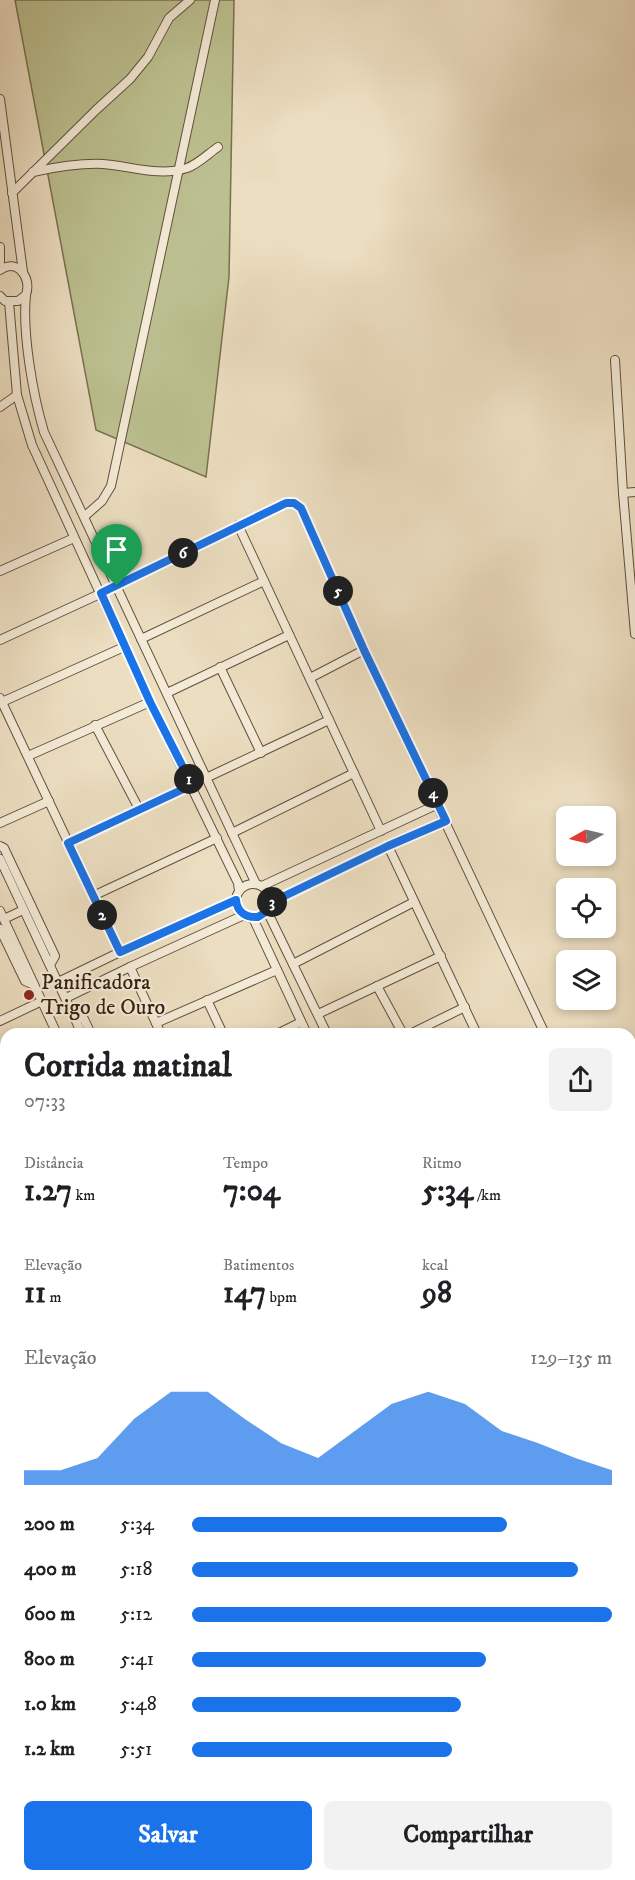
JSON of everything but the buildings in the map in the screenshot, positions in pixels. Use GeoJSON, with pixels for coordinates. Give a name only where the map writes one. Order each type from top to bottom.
{"type":"FeatureCollection","features":[{"type":"Feature","properties":{"kind":"street"},"geometry":{"type":"LineString","coordinates":[[12,193],[130,80],[148,57],[169,18],[190,0]]}},
{"type":"Feature","properties":{"kind":"street"},"geometry":{"type":"LineString","coordinates":[[85,516],[102,501],[111,486],[214,0]]}},
{"type":"Feature","properties":{"kind":"street"},"geometry":{"type":"LineString","coordinates":[[0,99],[23,272],[28,285],[24,313],[38,411],[44,432],[246,866],[259,885],[269,893],[269,907],[293,964],[324,1028]]}},
{"type":"Feature","properties":{"kind":"street"},"geometry":{"type":"LineString","coordinates":[[33,172],[62,165],[102,164],[152,172],[179,170],[198,162],[218,147]]}},
{"type":"Feature","properties":{"kind":"street"},"geometry":{"type":"LineString","coordinates":[[0,247],[0,262]]}},
{"type":"Feature","properties":{"kind":"street"},"geometry":{"type":"LineString","coordinates":[[0,270],[12,266],[23,272]]}},
{"type":"Feature","properties":{"kind":"street"},"geometry":{"type":"LineString","coordinates":[[26,295],[18,301],[3,298],[17,395],[32,444],[150,702],[238,883],[238,909],[249,916],[304,1028]]}},
{"type":"Feature","properties":{"kind":"street"},"geometry":{"type":"LineString","coordinates":[[615,360],[635,634]]}},
{"type":"Feature","properties":{"kind":"street"},"geometry":{"type":"LineString","coordinates":[[0,408],[17,395]]}},
{"type":"Feature","properties":{"kind":"street"},"geometry":{"type":"LineString","coordinates":[[623,493],[635,492]]}},
{"type":"Feature","properties":{"kind":"street"},"geometry":{"type":"LineString","coordinates":[[0,640],[117,586],[286,503],[294,503],[301,508],[364,650],[542,1028]]}},
{"type":"Feature","properties":{"kind":"street"},"geometry":{"type":"LineString","coordinates":[[238,525],[381,831]]}},
{"type":"Feature","properties":{"kind":"street"},"geometry":{"type":"LineString","coordinates":[[0,571],[74,538]]}},
{"type":"Feature","properties":{"kind":"street"},"geometry":{"type":"LineString","coordinates":[[141,639],[264,581]]}},
{"type":"Feature","properties":{"kind":"street"},"geometry":{"type":"LineString","coordinates":[[167,693],[289,635]]}},
{"type":"Feature","properties":{"kind":"street"},"geometry":{"type":"LineString","coordinates":[[120,952],[1,700],[126,646]]}},
{"type":"Feature","properties":{"kind":"street"},"geometry":{"type":"LineString","coordinates":[[310,678],[364,650]]}},
{"type":"Feature","properties":{"kind":"street"},"geometry":{"type":"LineString","coordinates":[[220,667],[261,753]]}},
{"type":"Feature","properties":{"kind":"street"},"geometry":{"type":"LineString","coordinates":[[28,756],[150,702]]}},
{"type":"Feature","properties":{"kind":"street"},"geometry":{"type":"LineString","coordinates":[[206,778],[329,720]]}},
{"type":"Feature","properties":{"kind":"street"},"geometry":{"type":"LineString","coordinates":[[95,725],[140,810]]}},
{"type":"Feature","properties":{"kind":"street"},"geometry":{"type":"LineString","coordinates":[[232,833],[354,773]]}},
{"type":"Feature","properties":{"kind":"street"},"geometry":{"type":"LineString","coordinates":[[68,843],[192,785]]}},
{"type":"Feature","properties":{"kind":"street"},"geometry":{"type":"LineString","coordinates":[[0,824],[49,801]]}},
{"type":"Feature","properties":{"kind":"street"},"geometry":{"type":"LineString","coordinates":[[58,982],[238,895],[246,885],[259,885],[438,804]]}},
{"type":"Feature","properties":{"kind":"street"},"geometry":{"type":"LineString","coordinates":[[66,998],[130,967],[249,916],[263,915],[269,907],[388,846],[446,821]]}},
{"type":"Feature","properties":{"kind":"street"},"geometry":{"type":"LineString","coordinates":[[93,896],[217,838]]}},
{"type":"Feature","properties":{"kind":"street"},"geometry":{"type":"LineString","coordinates":[[0,846],[4,848],[55,956],[50,964]]}},
{"type":"Feature","properties":{"kind":"street"},"geometry":{"type":"LineString","coordinates":[[388,846],[474,1028]]}},
{"type":"Feature","properties":{"kind":"street"},"geometry":{"type":"LineString","coordinates":[[0,860],[79,1028]]}},
{"type":"Feature","properties":{"kind":"street"},"geometry":{"type":"LineString","coordinates":[[293,964],[414,902]]}},
{"type":"Feature","properties":{"kind":"street"},"geometry":{"type":"LineString","coordinates":[[23,910],[2,915],[54,1028]]}},
{"type":"Feature","properties":{"kind":"street"},"geometry":{"type":"LineString","coordinates":[[0,928],[25,981],[34,985]]}},
{"type":"Feature","properties":{"kind":"street"},"geometry":{"type":"LineString","coordinates":[[318,1014],[441,956]]}},
{"type":"Feature","properties":{"kind":"street"},"geometry":{"type":"LineString","coordinates":[[130,967],[158,1028]]}},
{"type":"Feature","properties":{"kind":"street"},"geometry":{"type":"LineString","coordinates":[[156,1023],[277,970]]}},
{"type":"Feature","properties":{"kind":"street"},"geometry":{"type":"LineString","coordinates":[[377,986],[400,1028]]}},
{"type":"Feature","properties":{"kind":"street"},"geometry":{"type":"LineString","coordinates":[[207,1000],[220,1028]]}},
{"type":"Feature","properties":{"kind":"street"},"geometry":{"type":"LineString","coordinates":[[0,1021],[42,1001]]}},
{"type":"Feature","properties":{"kind":"street"},"geometry":{"type":"LineString","coordinates":[[422,1028],[465,1007]]}},
{"type":"Feature","properties":{"kind":"street"},"geometry":{"type":"LineString","coordinates":[[73,1014],[84,1019],[88,1028]]}},
{"type":"Feature","properties":{"kind":"street"},"geometry":{"type":"LineString","coordinates":[[290,1028],[302,1022]]}},
{"type":"Feature","properties":{"kind":"green space"},"geometry":{"type":"Polygon","coordinates":[[[15,0],[234,0],[229,277],[206,477],[96,430],[15,0]]]}},
{"type":"Feature","properties":{"kind":"place","name":"Panificadora Trigo de Ouro"},"geometry":{"type":"Point","coordinates":[29,995]}},
{"type":"Feature","properties":{"kind":"route"},"geometry":{"type":"LineString","coordinates":[[286,503],[294,503],[301,508],[364,650],[446,821],[388,846],[270,903],[263,915],[253,918],[244,915],[238,909],[236,900],[120,952],[68,843],[192,785],[150,702],[101,593],[117,586],[286,503]]}}]}
